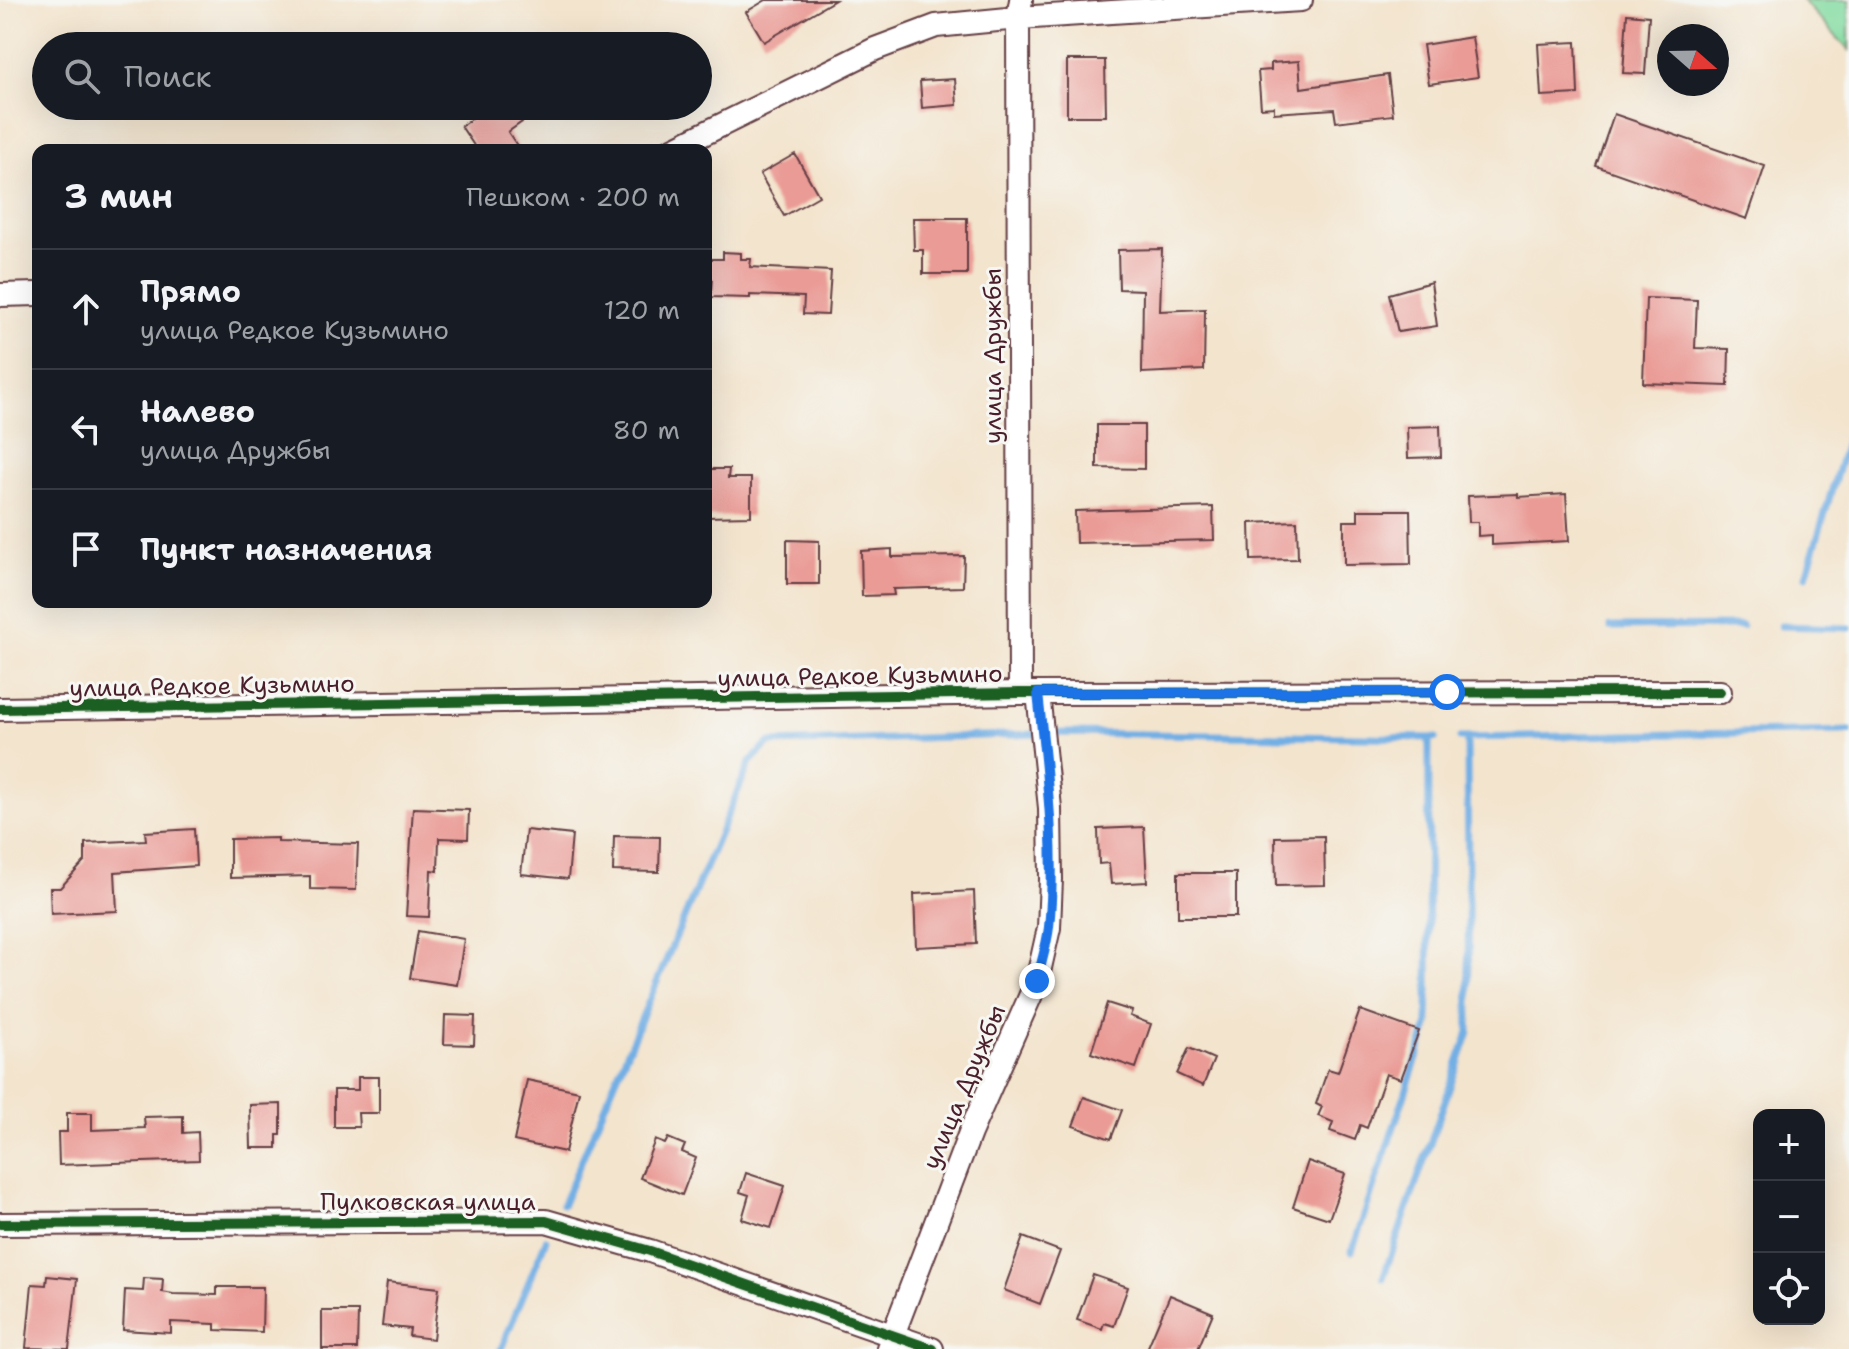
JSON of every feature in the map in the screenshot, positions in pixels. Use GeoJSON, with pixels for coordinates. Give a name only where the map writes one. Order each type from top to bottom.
{"type":"FeatureCollection","features":[{"type":"Feature","properties":{"kind":"street"},"geometry":{"type":"LineString","coordinates":[[683,144],[875,49],[936,26],[1020,9],[1301,0]]}},
{"type":"Feature","properties":{"kind":"street","name":"улица Дружбы"},"geometry":{"type":"LineString","coordinates":[[890,1342],[970,1133],[1037,981],[1049,928],[1050,808],[1029,693],[1020,9]]}},
{"type":"Feature","properties":{"kind":"street"},"geometry":{"type":"LineString","coordinates":[[0,295],[32,294]]}},
{"type":"Feature","properties":{"kind":"street","name":"улица Редкое Кузьмино"},"geometry":{"type":"LineString","coordinates":[[0,709],[1029,693],[1720,692]]}},
{"type":"Feature","properties":{"kind":"street","name":"Пулковская улица"},"geometry":{"type":"LineString","coordinates":[[0,1224],[546,1221],[650,1251],[890,1342],[932,1349]]}},
{"type":"Feature","properties":{"kind":"green space"},"geometry":{"type":"Polygon","coordinates":[[[1802,0],[1849,0],[1849,50],[1802,0]]]}},
{"type":"Feature","properties":{"kind":"building"},"geometry":{"type":"Polygon","coordinates":[[[766,0],[835,0],[764,42],[746,12],[766,0]]]}},
{"type":"Feature","properties":{"kind":"building"},"geometry":{"type":"Polygon","coordinates":[[[1627,14],[1649,16],[1645,74],[1623,73],[1627,14]]]}},
{"type":"Feature","properties":{"kind":"building"},"geometry":{"type":"Polygon","coordinates":[[[1472,37],[1478,77],[1429,84],[1423,45],[1472,37]]]}},
{"type":"Feature","properties":{"kind":"building"},"geometry":{"type":"Polygon","coordinates":[[[1576,42],[1578,94],[1541,96],[1538,44],[1576,42]]]}},
{"type":"Feature","properties":{"kind":"building"},"geometry":{"type":"Polygon","coordinates":[[[1067,60],[1105,60],[1106,116],[1067,116],[1067,60]]]}},
{"type":"Feature","properties":{"kind":"building"},"geometry":{"type":"Polygon","coordinates":[[[1299,61],[1301,88],[1388,75],[1393,115],[1336,122],[1334,109],[1274,113],[1274,107],[1261,108],[1258,71],[1271,70],[1271,63],[1299,61]]]}},
{"type":"Feature","properties":{"kind":"building"},"geometry":{"type":"Polygon","coordinates":[[[955,79],[957,105],[922,108],[920,81],[955,79]]]}},
{"type":"Feature","properties":{"kind":"building"},"geometry":{"type":"Polygon","coordinates":[[[1614,114],[1765,166],[1747,219],[1596,166],[1614,114]]]}},
{"type":"Feature","properties":{"kind":"building"},"geometry":{"type":"Polygon","coordinates":[[[470,120],[522,122],[508,132],[516,144],[473,144],[461,126],[470,120]]]}},
{"type":"Feature","properties":{"kind":"building"},"geometry":{"type":"Polygon","coordinates":[[[795,154],[819,196],[784,216],[760,174],[795,154]]]}},
{"type":"Feature","properties":{"kind":"building"},"geometry":{"type":"Polygon","coordinates":[[[913,218],[967,218],[967,274],[923,274],[923,250],[914,250],[913,218]]]}},
{"type":"Feature","properties":{"kind":"building"},"geometry":{"type":"Polygon","coordinates":[[[1162,249],[1160,311],[1205,309],[1204,370],[1142,373],[1143,290],[1119,289],[1118,250],[1162,249]]]}},
{"type":"Feature","properties":{"kind":"building"},"geometry":{"type":"Polygon","coordinates":[[[723,252],[741,253],[741,259],[751,259],[750,267],[831,271],[828,315],[803,314],[804,297],[712,297],[712,259],[723,259],[723,252]]]}},
{"type":"Feature","properties":{"kind":"building"},"geometry":{"type":"Polygon","coordinates":[[[1431,282],[1437,326],[1398,332],[1389,294],[1431,282]]]}},
{"type":"Feature","properties":{"kind":"building"},"geometry":{"type":"Polygon","coordinates":[[[1646,298],[1697,300],[1695,348],[1729,349],[1728,386],[1643,383],[1646,298]]]}},
{"type":"Feature","properties":{"kind":"building"},"geometry":{"type":"Polygon","coordinates":[[[1097,425],[1144,425],[1144,469],[1097,468],[1097,425]]]}},
{"type":"Feature","properties":{"kind":"building"},"geometry":{"type":"Polygon","coordinates":[[[1440,426],[1441,457],[1408,458],[1407,427],[1440,426]]]}},
{"type":"Feature","properties":{"kind":"building"},"geometry":{"type":"Polygon","coordinates":[[[712,469],[729,469],[728,478],[751,478],[751,516],[712,517],[712,469]]]}},
{"type":"Feature","properties":{"kind":"building"},"geometry":{"type":"Polygon","coordinates":[[[1518,494],[1518,497],[1566,494],[1569,541],[1492,545],[1492,535],[1478,536],[1478,522],[1469,522],[1468,496],[1518,494]]]}},
{"type":"Feature","properties":{"kind":"building"},"geometry":{"type":"Polygon","coordinates":[[[1213,507],[1214,540],[1076,543],[1075,511],[1213,507]]]}},
{"type":"Feature","properties":{"kind":"building"},"geometry":{"type":"Polygon","coordinates":[[[1358,510],[1410,510],[1411,564],[1344,565],[1344,521],[1358,521],[1358,510]]]}},
{"type":"Feature","properties":{"kind":"building"},"geometry":{"type":"Polygon","coordinates":[[[1297,521],[1298,559],[1251,560],[1250,523],[1297,521]]]}},
{"type":"Feature","properties":{"kind":"building"},"geometry":{"type":"Polygon","coordinates":[[[787,540],[819,541],[819,584],[787,584],[787,540]]]}},
{"type":"Feature","properties":{"kind":"building"},"geometry":{"type":"Polygon","coordinates":[[[892,549],[892,557],[964,556],[963,587],[893,589],[894,595],[862,596],[861,551],[892,549]]]}},
{"type":"Feature","properties":{"kind":"building"},"geometry":{"type":"Polygon","coordinates":[[[413,808],[469,810],[468,839],[439,838],[438,871],[431,870],[429,917],[406,916],[413,808]]]}},
{"type":"Feature","properties":{"kind":"building"},"geometry":{"type":"Polygon","coordinates":[[[1144,827],[1147,882],[1111,884],[1109,863],[1099,864],[1098,829],[1144,827]]]}},
{"type":"Feature","properties":{"kind":"building"},"geometry":{"type":"Polygon","coordinates":[[[194,829],[196,866],[115,872],[117,911],[51,914],[50,888],[60,888],[85,861],[85,843],[146,840],[145,832],[194,829]]]}},
{"type":"Feature","properties":{"kind":"building"},"geometry":{"type":"Polygon","coordinates":[[[526,830],[572,835],[568,879],[521,874],[526,830]]]}},
{"type":"Feature","properties":{"kind":"building"},"geometry":{"type":"Polygon","coordinates":[[[614,836],[660,837],[659,872],[613,871],[614,836]]]}},
{"type":"Feature","properties":{"kind":"building"},"geometry":{"type":"Polygon","coordinates":[[[1324,836],[1325,885],[1276,886],[1275,837],[1324,836]]]}},
{"type":"Feature","properties":{"kind":"building"},"geometry":{"type":"Polygon","coordinates":[[[278,838],[278,842],[358,844],[356,890],[310,889],[310,876],[230,878],[230,839],[278,838]]]}},
{"type":"Feature","properties":{"kind":"building"},"geometry":{"type":"Polygon","coordinates":[[[1178,873],[1236,873],[1236,917],[1178,917],[1178,873]]]}},
{"type":"Feature","properties":{"kind":"building"},"geometry":{"type":"Polygon","coordinates":[[[974,891],[976,944],[916,947],[914,894],[974,891]]]}},
{"type":"Feature","properties":{"kind":"building"},"geometry":{"type":"Polygon","coordinates":[[[418,931],[464,939],[457,985],[410,978],[418,931]]]}},
{"type":"Feature","properties":{"kind":"building"},"geometry":{"type":"Polygon","coordinates":[[[1107,1003],[1132,1011],[1130,1016],[1151,1024],[1136,1068],[1091,1053],[1107,1003]]]}},
{"type":"Feature","properties":{"kind":"building"},"geometry":{"type":"Polygon","coordinates":[[[1360,1010],[1419,1031],[1401,1079],[1386,1074],[1367,1128],[1360,1125],[1355,1140],[1330,1131],[1333,1122],[1318,1116],[1322,1107],[1316,1104],[1328,1069],[1338,1072],[1360,1010]]]}},
{"type":"Feature","properties":{"kind":"building"},"geometry":{"type":"Polygon","coordinates":[[[445,1015],[475,1016],[474,1045],[444,1044],[445,1015]]]}},
{"type":"Feature","properties":{"kind":"building"},"geometry":{"type":"Polygon","coordinates":[[[1189,1048],[1214,1059],[1203,1086],[1177,1074],[1189,1048]]]}},
{"type":"Feature","properties":{"kind":"building"},"geometry":{"type":"Polygon","coordinates":[[[358,1077],[379,1077],[379,1113],[358,1113],[359,1127],[334,1127],[334,1090],[358,1090],[358,1077]]]}},
{"type":"Feature","properties":{"kind":"building"},"geometry":{"type":"Polygon","coordinates":[[[527,1080],[579,1091],[565,1152],[514,1141],[527,1080]]]}},
{"type":"Feature","properties":{"kind":"building"},"geometry":{"type":"Polygon","coordinates":[[[1084,1097],[1122,1110],[1111,1139],[1073,1126],[1084,1097]]]}},
{"type":"Feature","properties":{"kind":"building"},"geometry":{"type":"Polygon","coordinates":[[[281,1104],[281,1135],[277,1135],[277,1148],[251,1148],[250,1105],[281,1104]]]}},
{"type":"Feature","properties":{"kind":"building"},"geometry":{"type":"Polygon","coordinates":[[[67,1113],[92,1113],[92,1130],[145,1128],[144,1117],[183,1116],[183,1133],[198,1132],[199,1160],[59,1165],[58,1132],[67,1132],[67,1113]]]}},
{"type":"Feature","properties":{"kind":"building"},"geometry":{"type":"Polygon","coordinates":[[[668,1138],[685,1145],[682,1152],[696,1158],[682,1195],[640,1178],[655,1140],[665,1144],[668,1138]]]}},
{"type":"Feature","properties":{"kind":"building"},"geometry":{"type":"Polygon","coordinates":[[[1308,1161],[1345,1174],[1329,1219],[1293,1207],[1308,1161]]]}},
{"type":"Feature","properties":{"kind":"building"},"geometry":{"type":"Polygon","coordinates":[[[746,1173],[785,1186],[771,1228],[742,1219],[749,1195],[740,1192],[746,1173]]]}},
{"type":"Feature","properties":{"kind":"building"},"geometry":{"type":"Polygon","coordinates":[[[1023,1237],[1060,1251],[1040,1304],[1004,1290],[1023,1237]]]}},
{"type":"Feature","properties":{"kind":"building"},"geometry":{"type":"Polygon","coordinates":[[[1093,1275],[1128,1287],[1114,1326],[1104,1323],[1102,1329],[1077,1320],[1093,1275]]]}},
{"type":"Feature","properties":{"kind":"building"},"geometry":{"type":"Polygon","coordinates":[[[47,1276],[77,1279],[69,1349],[26,1348],[32,1284],[46,1285],[47,1276]]]}},
{"type":"Feature","properties":{"kind":"building"},"geometry":{"type":"Polygon","coordinates":[[[144,1278],[163,1279],[162,1292],[173,1294],[217,1295],[217,1287],[263,1287],[262,1332],[215,1330],[215,1324],[171,1322],[171,1333],[123,1330],[125,1290],[143,1291],[144,1278]]]}},
{"type":"Feature","properties":{"kind":"building"},"geometry":{"type":"Polygon","coordinates":[[[387,1282],[439,1288],[433,1339],[409,1336],[410,1329],[382,1326],[387,1282]]]}},
{"type":"Feature","properties":{"kind":"building"},"geometry":{"type":"Polygon","coordinates":[[[1170,1295],[1213,1313],[1198,1349],[1147,1349],[1170,1295]]]}},
{"type":"Feature","properties":{"kind":"building"},"geometry":{"type":"Polygon","coordinates":[[[322,1311],[358,1311],[357,1349],[322,1349],[322,1311]]]}},
{"type":"Feature","properties":{"kind":"waterway"},"geometry":{"type":"LineString","coordinates":[[1806,576],[1849,433]]}},
{"type":"Feature","properties":{"kind":"waterway"},"geometry":{"type":"LineString","coordinates":[[1610,627],[1742,626]]}},
{"type":"Feature","properties":{"kind":"waterway"},"geometry":{"type":"LineString","coordinates":[[1781,626],[1849,628]]}},
{"type":"Feature","properties":{"kind":"waterway"},"geometry":{"type":"LineString","coordinates":[[1460,738],[1849,731]]}},
{"type":"Feature","properties":{"kind":"waterway"},"geometry":{"type":"LineString","coordinates":[[563,1204],[750,762],[769,743],[1067,733],[1436,738]]}},
{"type":"Feature","properties":{"kind":"waterway"},"geometry":{"type":"LineString","coordinates":[[1352,1251],[1428,1026],[1429,738]]}},
{"type":"Feature","properties":{"kind":"waterway"},"geometry":{"type":"LineString","coordinates":[[1383,1278],[1469,1032],[1467,738]]}},
{"type":"Feature","properties":{"kind":"waterway"},"geometry":{"type":"LineString","coordinates":[[501,1349],[546,1240]]}},
{"type":"Feature","properties":{"kind":"cycle path"},"geometry":{"type":"LineString","coordinates":[[0,709],[1020,693],[1720,692]]}},
{"type":"Feature","properties":{"kind":"cycle path"},"geometry":{"type":"LineString","coordinates":[[0,1224],[546,1221],[650,1251],[932,1349]]}},
{"type":"Feature","properties":{"kind":"route"},"geometry":{"type":"LineString","coordinates":[[1037,981],[1049,928],[1051,879],[1050,808],[1038,693],[1447,692]]}}]}
